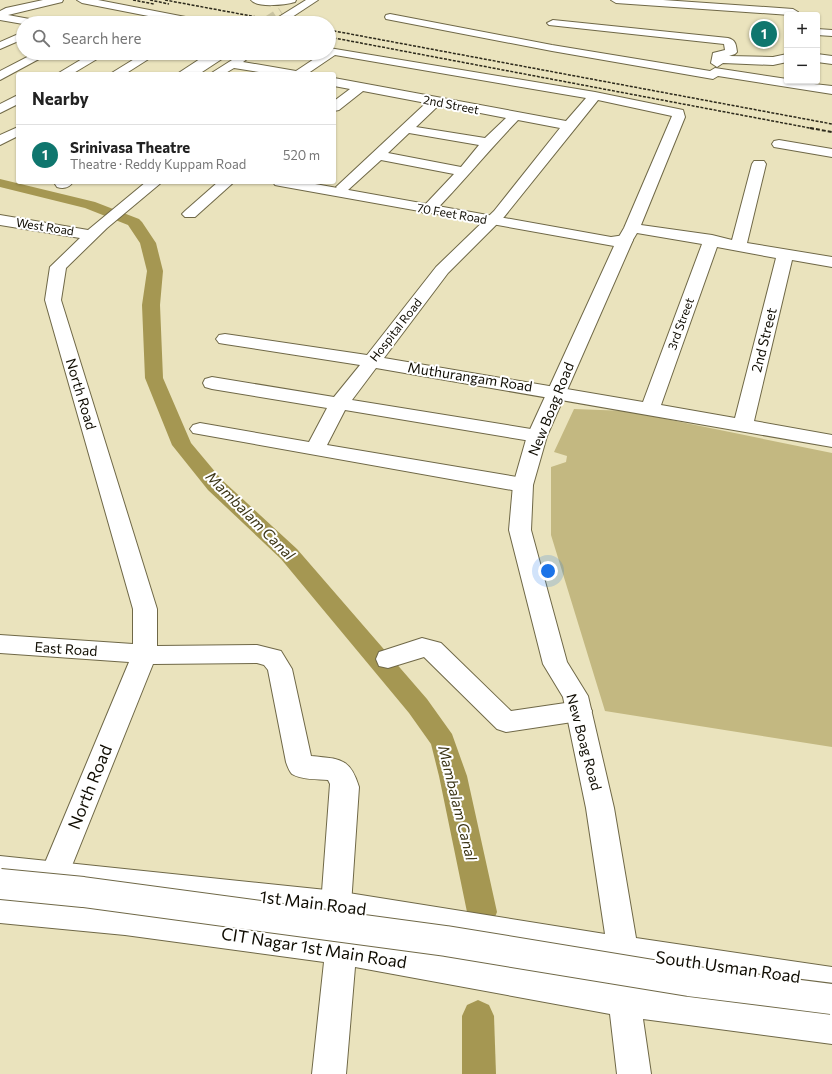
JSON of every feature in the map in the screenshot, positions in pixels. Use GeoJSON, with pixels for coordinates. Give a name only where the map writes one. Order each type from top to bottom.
{"type":"FeatureCollection","features":[{"type":"Feature","properties":{"kind":"street"},"geometry":{"type":"LineString","coordinates":[[0,16],[10,10],[58,0]]}},
{"type":"Feature","properties":{"kind":"street"},"geometry":{"type":"LineString","coordinates":[[82,0],[165,16]]}},
{"type":"Feature","properties":{"kind":"street"},"geometry":{"type":"LineString","coordinates":[[256,0],[284,2],[290,0]]}},
{"type":"Feature","properties":{"kind":"street"},"geometry":{"type":"LineString","coordinates":[[282,13],[304,0]]}},
{"type":"Feature","properties":{"kind":"street"},"geometry":{"type":"LineString","coordinates":[[287,16],[313,0]]}},
{"type":"Feature","properties":{"kind":"street"},"geometry":{"type":"LineString","coordinates":[[300,16],[326,0]]}},
{"type":"Feature","properties":{"kind":"street"},"geometry":{"type":"LineString","coordinates":[[616,0],[784,13]]}},
{"type":"Feature","properties":{"kind":"street"},"geometry":{"type":"LineString","coordinates":[[791,0],[793,12]]}},
{"type":"Feature","properties":{"kind":"street"},"geometry":{"type":"LineString","coordinates":[[0,16],[16,19]]}},
{"type":"Feature","properties":{"kind":"street"},"geometry":{"type":"LineString","coordinates":[[390,17],[711,77],[784,82]]}},
{"type":"Feature","properties":{"kind":"street"},"geometry":{"type":"LineString","coordinates":[[553,23],[730,42],[731,52],[717,55],[718,59],[711,77]]}},
{"type":"Feature","properties":{"kind":"street"},"geometry":{"type":"LineString","coordinates":[[820,32],[832,33]]}},
{"type":"Feature","properties":{"kind":"street"},"geometry":{"type":"LineString","coordinates":[[0,46],[16,38]]}},
{"type":"Feature","properties":{"kind":"street"},"geometry":{"type":"LineString","coordinates":[[336,52],[595,96]]}},
{"type":"Feature","properties":{"kind":"street"},"geometry":{"type":"LineString","coordinates":[[820,58],[832,60]]}},
{"type":"Feature","properties":{"kind":"street"},"geometry":{"type":"LineString","coordinates":[[718,59],[773,61],[784,59]]}},
{"type":"Feature","properties":{"kind":"street"},"geometry":{"type":"LineString","coordinates":[[0,76],[31,60]]}},
{"type":"Feature","properties":{"kind":"street"},"geometry":{"type":"LineString","coordinates":[[67,72],[88,60]]}},
{"type":"Feature","properties":{"kind":"street"},"geometry":{"type":"LineString","coordinates":[[119,72],[140,60]]}},
{"type":"Feature","properties":{"kind":"street"},"geometry":{"type":"LineString","coordinates":[[186,72],[206,60]]}},
{"type":"Feature","properties":{"kind":"street"},"geometry":{"type":"LineString","coordinates":[[193,72],[213,60]]}},
{"type":"Feature","properties":{"kind":"street"},"geometry":{"type":"LineString","coordinates":[[208,72],[228,60]]}},
{"type":"Feature","properties":{"kind":"street"},"geometry":{"type":"LineString","coordinates":[[219,72],[239,60]]}},
{"type":"Feature","properties":{"kind":"street"},"geometry":{"type":"LineString","coordinates":[[302,72],[318,60]]}},
{"type":"Feature","properties":{"kind":"street"},"geometry":{"type":"LineString","coordinates":[[233,64],[282,72]]}},
{"type":"Feature","properties":{"kind":"street","name":"2nd Street"},"geometry":{"type":"LineString","coordinates":[[336,82],[514,117],[569,126]]}},
{"type":"Feature","properties":{"kind":"street"},"geometry":{"type":"LineString","coordinates":[[807,84],[832,90]]}},
{"type":"Feature","properties":{"kind":"street"},"geometry":{"type":"LineString","coordinates":[[336,105],[360,87]]}},
{"type":"Feature","properties":{"kind":"street","name":"New Boag Road"},"geometry":{"type":"LineString","coordinates":[[595,96],[678,113],[678,117],[629,234],[537,436],[523,485],[520,530],[555,664],[575,696],[600,808],[623,951],[625,1001],[634,1074]]}},
{"type":"Feature","properties":{"kind":"street","name":"Hospital Road"},"geometry":{"type":"LineString","coordinates":[[315,449],[339,404],[442,270],[495,217],[595,96]]}},
{"type":"Feature","properties":{"kind":"street"},"geometry":{"type":"LineString","coordinates":[[343,187],[435,102]]}},
{"type":"Feature","properties":{"kind":"street"},"geometry":{"type":"LineString","coordinates":[[0,141],[16,104]]}},
{"type":"Feature","properties":{"kind":"street"},"geometry":{"type":"LineString","coordinates":[[329,184],[431,206],[464,172],[488,143],[514,117]]}},
{"type":"Feature","properties":{"kind":"street"},"geometry":{"type":"LineString","coordinates":[[406,129],[488,143]]}},
{"type":"Feature","properties":{"kind":"street"},"geometry":{"type":"LineString","coordinates":[[779,144],[832,153]]}},
{"type":"Feature","properties":{"kind":"street"},"geometry":{"type":"LineString","coordinates":[[379,155],[464,172]]}},
{"type":"Feature","properties":{"kind":"street"},"geometry":{"type":"LineString","coordinates":[[739,245],[759,164]]}},
{"type":"Feature","properties":{"kind":"street","name":"North Road"},"geometry":{"type":"LineString","coordinates":[[40,913],[143,654],[145,609],[53,300],[58,267],[96,230],[153,184]]}},
{"type":"Feature","properties":{"kind":"street"},"geometry":{"type":"LineString","coordinates":[[190,214],[226,184]]}},
{"type":"Feature","properties":{"kind":"street","name":"70 Feet Road"},"geometry":{"type":"LineString","coordinates":[[293,184],[495,217],[612,234],[712,240],[785,255],[832,262]]}},
{"type":"Feature","properties":{"kind":"street","name":"West Road"},"geometry":{"type":"LineString","coordinates":[[0,220],[96,230]]}},
{"type":"Feature","properties":{"kind":"street","name":"3rd Street"},"geometry":{"type":"LineString","coordinates":[[650,408],[712,240]]}},
{"type":"Feature","properties":{"kind":"street","name":"2nd Street"},"geometry":{"type":"LineString","coordinates":[[743,426],[785,255]]}},
{"type":"Feature","properties":{"kind":"street","name":"Muthurangam Road"},"geometry":{"type":"LineString","coordinates":[[225,339],[372,360],[557,391],[832,441]]}},
{"type":"Feature","properties":{"kind":"street"},"geometry":{"type":"LineString","coordinates":[[212,383],[537,436]]}},
{"type":"Feature","properties":{"kind":"street"},"geometry":{"type":"LineString","coordinates":[[200,429],[523,485]]}},
{"type":"Feature","properties":{"kind":"street","name":"East Road"},"geometry":{"type":"LineString","coordinates":[[0,644],[143,654],[257,654],[272,657],[276,662],[282,676],[299,762],[302,766],[336,770],[344,780],[336,905]]}},
{"type":"Feature","properties":{"kind":"street"},"geometry":{"type":"LineString","coordinates":[[388,659],[427,646],[432,649],[506,722],[579,711]]}},
{"type":"Feature","properties":{"kind":"street","name":"1st Main Road"},"geometry":{"type":"LineString","coordinates":[[0,869],[336,905],[623,951]]}},
{"type":"Feature","properties":{"kind":"street"},"geometry":{"type":"LineString","coordinates":[[0,884],[83,892],[438,940],[689,980],[832,999]]}},
{"type":"Feature","properties":{"kind":"street","name":"CIT Nagar 1st Main Road"},"geometry":{"type":"LineString","coordinates":[[0,908],[125,921],[341,950],[625,1001]]}},
{"type":"Feature","properties":{"kind":"street"},"geometry":{"type":"LineString","coordinates":[[329,1074],[341,950]]}},
{"type":"Feature","properties":{"kind":"street","name":"South Usman Road"},"geometry":{"type":"LineString","coordinates":[[623,951],[832,982]]}},
{"type":"Feature","properties":{"kind":"street"},"geometry":{"type":"LineString","coordinates":[[625,1001],[832,1028]]}},
{"type":"Feature","properties":{"kind":"shaded area"},"geometry":{"type":"Polygon","coordinates":[[[574,409],[627,411],[832,453],[832,747],[605,711],[551,535],[551,467],[566,462],[567,456],[554,452],[574,409]]]}},
{"type":"Feature","properties":{"kind":"waterway","name":"Mambalam Canal"},"geometry":{"type":"LineString","coordinates":[[0,183],[90,205],[134,222],[148,243],[155,271],[151,305],[154,378],[182,445],[215,485],[289,554],[418,706],[443,741],[453,776],[482,912]]}},
{"type":"Feature","properties":{"kind":"waterway","name":"Mambalam Canal"},"geometry":{"type":"LineString","coordinates":[[478,1016],[479,1074]]}},
{"type":"Feature","properties":{"kind":"tunnel"},"geometry":{"type":"LineString","coordinates":[[277,16],[282,13]]}},
{"type":"Feature","properties":{"kind":"railway"},"geometry":{"type":"LineString","coordinates":[[133,0],[154,4]]}},
{"type":"Feature","properties":{"kind":"railway"},"geometry":{"type":"LineString","coordinates":[[150,0],[169,4]]}},
{"type":"Feature","properties":{"kind":"railway"},"geometry":{"type":"LineString","coordinates":[[165,0],[251,16]]}},
{"type":"Feature","properties":{"kind":"railway"},"geometry":{"type":"LineString","coordinates":[[336,31],[832,124]]}},
{"type":"Feature","properties":{"kind":"railway"},"geometry":{"type":"LineString","coordinates":[[336,38],[815,129]]}},
{"type":"Feature","properties":{"kind":"railway"},"geometry":{"type":"LineString","coordinates":[[810,128],[832,132]]}},
{"type":"Feature","properties":{"kind":"place","name":"Srinivasa Theatre"},"geometry":{"type":"Point","coordinates":[764,34]}}]}
